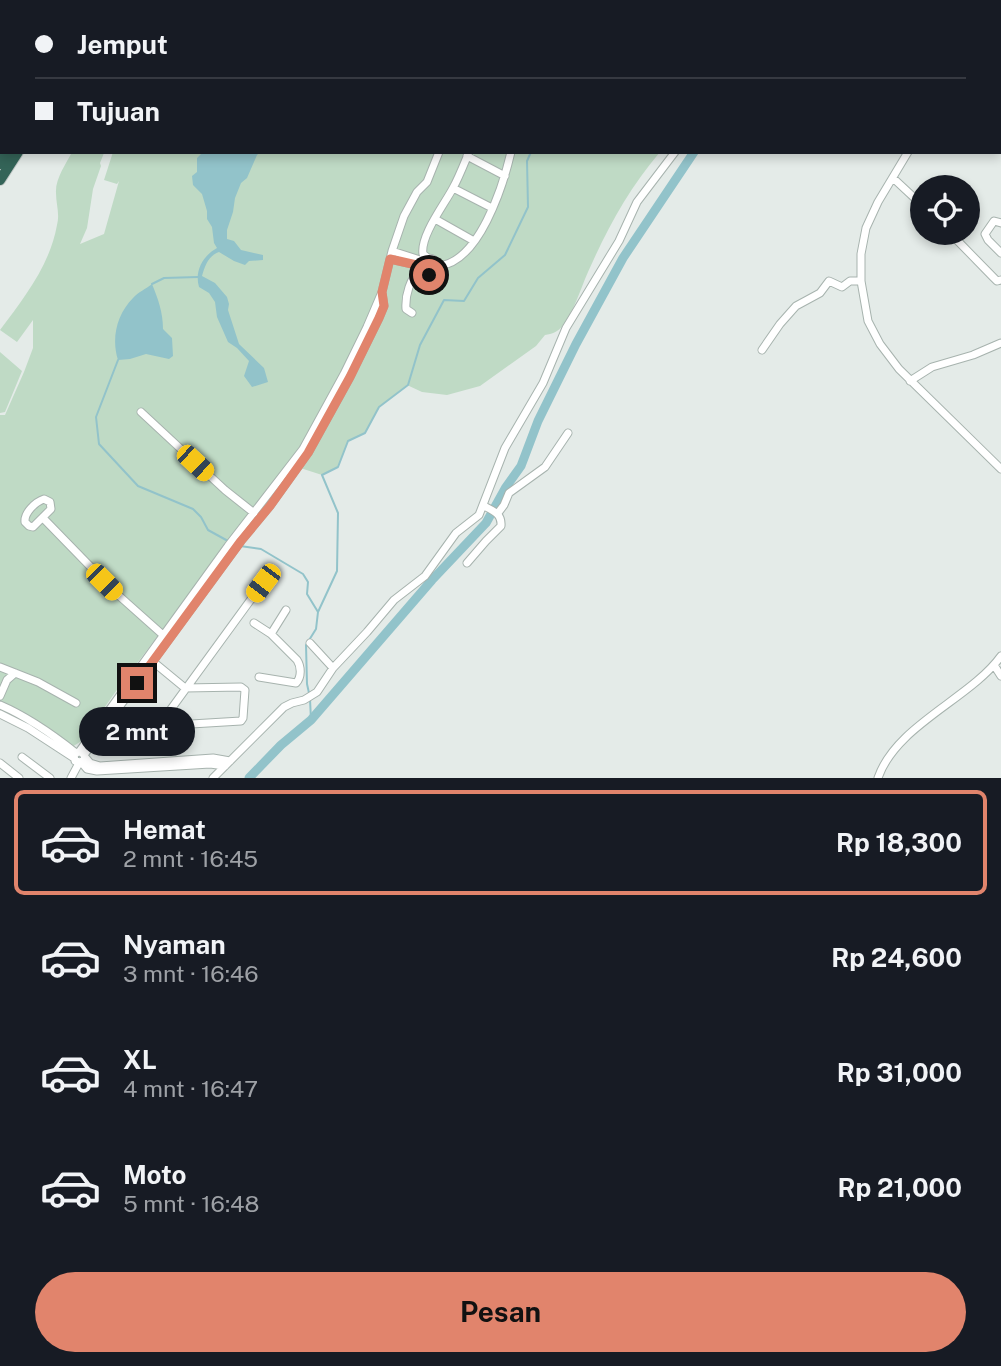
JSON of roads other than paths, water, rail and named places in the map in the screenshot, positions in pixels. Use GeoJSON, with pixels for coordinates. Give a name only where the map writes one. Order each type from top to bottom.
{"type":"FeatureCollection","features":[{"type":"Feature","properties":{"kind":"highway"},"geometry":{"type":"LineString","coordinates":[[0,180],[17,154]]}},
{"type":"Feature","properties":{"kind":"street"},"geometry":{"type":"LineString","coordinates":[[150,660],[163,635],[306,451],[382,292],[404,216],[417,192],[427,182],[438,154]]}},
{"type":"Feature","properties":{"kind":"street"},"geometry":{"type":"LineString","coordinates":[[438,266],[432,274],[426,274],[422,246],[468,154],[505,176]]}},
{"type":"Feature","properties":{"kind":"street"},"geometry":{"type":"LineString","coordinates":[[438,266],[452,262],[484,228],[505,176],[510,154]]}},
{"type":"Feature","properties":{"kind":"street"},"geometry":{"type":"LineString","coordinates":[[491,510],[505,449],[544,383],[564,334],[619,241],[637,202],[673,154]]}},
{"type":"Feature","properties":{"kind":"street"},"geometry":{"type":"LineString","coordinates":[[907,154],[866,228],[861,254],[861,281],[868,321],[886,354],[910,381],[1001,469]]}},
{"type":"Feature","properties":{"kind":"street"},"geometry":{"type":"LineString","coordinates":[[893,178],[910,194]]}},
{"type":"Feature","properties":{"kind":"street"},"geometry":{"type":"LineString","coordinates":[[453,188],[492,208]]}},
{"type":"Feature","properties":{"kind":"street"},"geometry":{"type":"LineString","coordinates":[[435,219],[474,241]]}},
{"type":"Feature","properties":{"kind":"street"},"geometry":{"type":"LineString","coordinates":[[1001,223],[995,221],[985,234],[1001,253]]}},
{"type":"Feature","properties":{"kind":"street"},"geometry":{"type":"LineString","coordinates":[[962,245],[993,277],[1001,280]]}},
{"type":"Feature","properties":{"kind":"street"},"geometry":{"type":"LineString","coordinates":[[391,255],[423,263],[434,260],[438,266]]}},
{"type":"Feature","properties":{"kind":"street"},"geometry":{"type":"LineString","coordinates":[[412,313],[406,309],[406,299],[412,280],[423,263]]}},
{"type":"Feature","properties":{"kind":"street"},"geometry":{"type":"LineString","coordinates":[[762,350],[796,306],[820,293],[829,281],[842,287],[849,282],[861,281]]}},
{"type":"Feature","properties":{"kind":"street"},"geometry":{"type":"LineString","coordinates":[[910,381],[932,367],[973,355],[1001,343]]}},
{"type":"Feature","properties":{"kind":"street"},"geometry":{"type":"LineString","coordinates":[[141,412],[215,481],[254,513]]}},
{"type":"Feature","properties":{"kind":"street"},"geometry":{"type":"LineString","coordinates":[[213,778],[288,704],[308,698],[317,691],[333,668],[394,600],[425,576],[456,533],[475,519],[504,505],[509,493],[545,467],[568,433]]}},
{"type":"Feature","properties":{"kind":"street"},"geometry":{"type":"LineString","coordinates":[[238,539],[254,513],[272,496]]}},
{"type":"Feature","properties":{"kind":"street"},"geometry":{"type":"LineString","coordinates":[[467,563],[499,529],[501,520],[491,510]]}},
{"type":"Feature","properties":{"kind":"street"},"geometry":{"type":"LineString","coordinates":[[43,518],[117,594],[163,635]]}},
{"type":"Feature","properties":{"kind":"street"},"geometry":{"type":"LineString","coordinates":[[71,778],[80,757],[231,548]]}},
{"type":"Feature","properties":{"kind":"street"},"geometry":{"type":"LineString","coordinates":[[147,743],[268,576]]}},
{"type":"Feature","properties":{"kind":"street"},"geometry":{"type":"LineString","coordinates":[[271,634],[286,610]]}},
{"type":"Feature","properties":{"kind":"street"},"geometry":{"type":"LineString","coordinates":[[254,624],[271,634],[300,664],[299,681],[293,684],[259,677]]}},
{"type":"Feature","properties":{"kind":"street"},"geometry":{"type":"LineString","coordinates":[[310,643],[333,668]]}},
{"type":"Feature","properties":{"kind":"street"},"geometry":{"type":"LineString","coordinates":[[878,778],[884,761],[901,743],[994,665],[1001,656]]}},
{"type":"Feature","properties":{"kind":"street"},"geometry":{"type":"LineString","coordinates":[[150,660],[186,688],[241,687],[246,695],[243,719],[237,722],[158,726]]}},
{"type":"Feature","properties":{"kind":"street"},"geometry":{"type":"LineString","coordinates":[[994,665],[1001,676]]}},
{"type":"Feature","properties":{"kind":"street"},"geometry":{"type":"LineString","coordinates":[[0,667],[38,682],[76,703]]}},
{"type":"Feature","properties":{"kind":"street"},"geometry":{"type":"LineString","coordinates":[[0,696],[3,679],[15,673]]}},
{"type":"Feature","properties":{"kind":"street"},"geometry":{"type":"LineString","coordinates":[[195,674],[210,687]]}},
{"type":"Feature","properties":{"kind":"street"},"geometry":{"type":"LineString","coordinates":[[293,684],[294,702]]}},
{"type":"Feature","properties":{"kind":"street"},"geometry":{"type":"LineString","coordinates":[[0,705],[37,724],[80,757]]}},
{"type":"Feature","properties":{"kind":"street"},"geometry":{"type":"LineString","coordinates":[[0,713],[100,766],[147,765],[213,758],[228,763]]}},
{"type":"Feature","properties":{"kind":"street"},"geometry":{"type":"LineString","coordinates":[[22,757],[50,778]]}},
{"type":"Feature","properties":{"kind":"street"},"geometry":{"type":"LineString","coordinates":[[0,763],[19,778]]}},
{"type":"Feature","properties":{"kind":"street"},"geometry":{"type":"LineString","coordinates":[[0,775],[7,768]]}},
{"type":"Feature","properties":{"kind":"water"},"geometry":{"type":"Polygon","coordinates":[[[201,154],[258,154],[235,198],[227,239],[234,241],[241,250],[263,255],[263,260],[249,261],[245,265],[219,252],[210,259],[202,276],[215,283],[227,297],[228,310],[239,344],[264,368],[268,382],[252,387],[244,376],[249,361],[228,342],[217,317],[215,302],[209,293],[199,287],[201,264],[217,248],[202,194],[193,185],[192,176],[197,172],[197,158],[201,154]]]}},
{"type":"Feature","properties":{"kind":"water"},"geometry":{"type":"Polygon","coordinates":[[[152,284],[161,311],[163,329],[172,338],[173,356],[169,359],[146,354],[118,360],[115,335],[119,319],[127,304],[152,284]]]}},
{"type":"Feature","properties":{"kind":"waterway"},"geometry":{"type":"LineString","coordinates":[[318,612],[337,571],[338,513],[322,475],[338,467],[348,441],[365,433],[379,407],[408,385],[420,345],[444,300],[464,301],[478,278],[505,255],[528,207],[527,161],[530,154]]}},
{"type":"Feature","properties":{"kind":"waterway"},"geometry":{"type":"LineString","coordinates":[[249,778],[281,745],[311,720],[432,580],[486,523],[521,466],[538,421],[623,258],[693,154]]}},
{"type":"Feature","properties":{"kind":"waterway"},"geometry":{"type":"LineString","coordinates":[[152,284],[164,278],[198,277]]}},
{"type":"Feature","properties":{"kind":"waterway"},"geometry":{"type":"LineString","coordinates":[[118,360],[96,417],[99,444],[138,486],[193,509],[208,530],[228,541]]}},
{"type":"Feature","properties":{"kind":"waterway"},"geometry":{"type":"LineString","coordinates":[[240,546],[261,549],[303,574],[308,582],[307,594],[318,612],[316,629],[306,645],[309,693]]}},
{"type":"Feature","properties":{"kind":"waterway"},"geometry":{"type":"LineString","coordinates":[[310,699],[311,720]]}}]}
